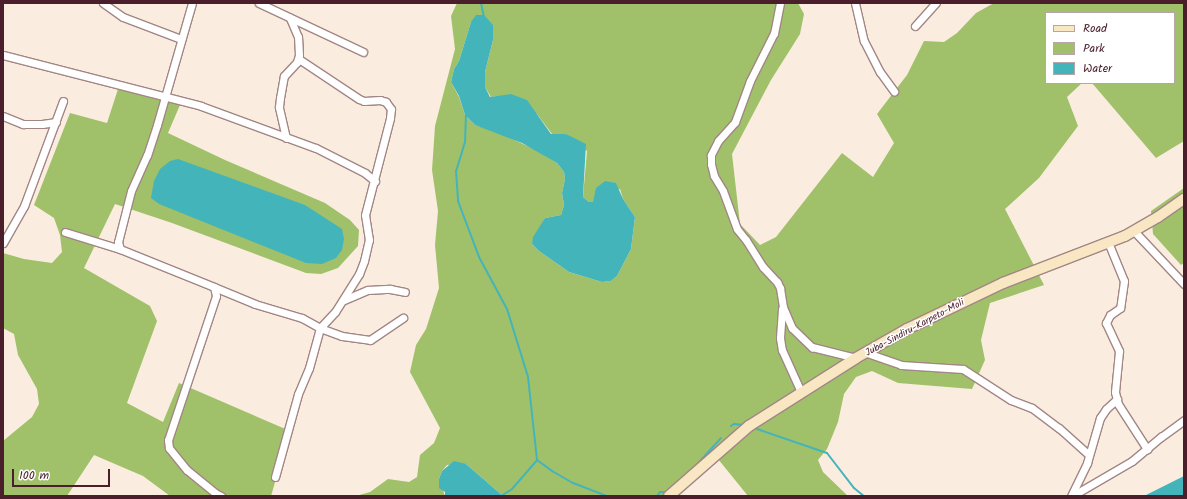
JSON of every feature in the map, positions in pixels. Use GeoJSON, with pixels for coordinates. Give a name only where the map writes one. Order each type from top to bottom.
{"type":"FeatureCollection","features":[{"type":"Feature","properties":{"kind":"main road","name":"Juba-Sindiru-Karpeto-Moli"},"geometry":{"type":"LineString","coordinates":[[669,496],[748,426],[856,358],[907,329],[1003,283],[1134,231],[1184,199]]}},
{"type":"Feature","properties":{"kind":"street"},"geometry":{"type":"LineString","coordinates":[[103,3],[122,17],[181,39]]}},
{"type":"Feature","properties":{"kind":"street"},"geometry":{"type":"LineString","coordinates":[[120,249],[118,242],[126,208],[131,191],[147,155],[192,3]]}},
{"type":"Feature","properties":{"kind":"street"},"geometry":{"type":"LineString","coordinates":[[259,3],[363,52]]}},
{"type":"Feature","properties":{"kind":"street"},"geometry":{"type":"LineString","coordinates":[[780,3],[774,33],[750,81],[735,122],[718,141],[711,155],[711,164],[714,176],[722,191],[737,229],[746,240],[763,267],[777,282],[780,288],[783,307],[792,328],[812,347],[856,358]]}},
{"type":"Feature","properties":{"kind":"street"},"geometry":{"type":"LineString","coordinates":[[855,3],[864,41],[880,72],[894,91]]}},
{"type":"Feature","properties":{"kind":"street"},"geometry":{"type":"LineString","coordinates":[[915,26],[936,3]]}},
{"type":"Feature","properties":{"kind":"street"},"geometry":{"type":"LineString","coordinates":[[286,138],[279,107],[280,98],[284,76],[299,58],[298,37],[290,18]]}},
{"type":"Feature","properties":{"kind":"street"},"geometry":{"type":"LineString","coordinates":[[3,55],[201,106],[316,148],[365,172],[375,181]]}},
{"type":"Feature","properties":{"kind":"street"},"geometry":{"type":"LineString","coordinates":[[275,477],[298,394],[309,368],[320,328],[331,317],[342,301],[361,270],[367,252],[369,240],[365,215],[390,118],[389,105],[383,100],[364,101],[359,99],[299,58]]}},
{"type":"Feature","properties":{"kind":"street"},"geometry":{"type":"LineString","coordinates":[[3,242],[24,206],[63,101]]}},
{"type":"Feature","properties":{"kind":"street"},"geometry":{"type":"LineString","coordinates":[[3,116],[23,124],[56,122]]}},
{"type":"Feature","properties":{"kind":"street"},"geometry":{"type":"LineString","coordinates":[[1134,231],[1184,284]]}},
{"type":"Feature","properties":{"kind":"street"},"geometry":{"type":"LineString","coordinates":[[65,232],[120,249],[256,304],[302,318],[320,328],[342,336],[370,340],[403,318]]}},
{"type":"Feature","properties":{"kind":"street"},"geometry":{"type":"LineString","coordinates":[[1108,242],[1124,281],[1120,308],[1110,315],[1106,323],[1119,351],[1115,392],[1131,426],[1147,449]]}},
{"type":"Feature","properties":{"kind":"street"},"geometry":{"type":"LineString","coordinates":[[214,287],[216,296],[168,440],[169,448],[187,470],[215,493],[221,496]]}},
{"type":"Feature","properties":{"kind":"street"},"geometry":{"type":"LineString","coordinates":[[342,301],[350,296],[368,290],[390,289],[405,292]]}},
{"type":"Feature","properties":{"kind":"street"},"geometry":{"type":"LineString","coordinates":[[783,307],[780,338],[782,350],[801,392]]}},
{"type":"Feature","properties":{"kind":"street"},"geometry":{"type":"LineString","coordinates":[[867,352],[901,365],[962,370],[1011,400],[1032,408],[1059,428],[1089,455]]}},
{"type":"Feature","properties":{"kind":"street"},"geometry":{"type":"LineString","coordinates":[[1072,496],[1089,455],[1100,418],[1106,409],[1117,399]]}},
{"type":"Feature","properties":{"kind":"street"},"geometry":{"type":"LineString","coordinates":[[1072,496],[1132,461],[1184,420]]}},
{"type":"Feature","properties":{"kind":"green space"},"geometry":{"type":"Polygon","coordinates":[[[457,3],[798,3],[804,14],[800,34],[771,80],[732,154],[740,224],[760,245],[776,237],[842,153],[873,177],[894,143],[877,114],[907,75],[924,41],[944,42],[957,33],[976,13],[994,3],[1184,3],[1184,141],[1156,158],[1093,84],[1175,84],[1175,12],[1045,12],[1045,84],[1081,84],[1067,97],[1078,126],[1039,178],[1005,209],[1044,285],[990,303],[981,340],[985,360],[972,389],[898,383],[872,371],[856,377],[844,394],[838,422],[827,449],[818,460],[823,472],[848,496],[748,496],[718,459],[677,496],[503,496],[466,464],[447,465],[442,471],[439,479],[445,496],[356,496],[370,492],[388,479],[409,482],[417,477],[420,455],[434,443],[440,428],[410,372],[416,345],[426,329],[439,288],[435,245],[438,211],[432,170],[435,126],[455,49],[451,16],[457,3]],[[471,22],[459,61],[454,69],[451,82],[459,97],[465,115],[475,125],[495,131],[538,151],[557,163],[564,172],[565,179],[562,193],[564,205],[561,215],[545,218],[532,244],[539,251],[569,272],[602,282],[611,281],[617,276],[631,249],[635,217],[623,199],[620,189],[593,202],[589,202],[583,197],[587,151],[566,134],[552,134],[537,114],[500,96],[491,97],[485,87],[485,72],[493,40],[471,22]]]}},
{"type":"Feature","properties":{"kind":"green space"},"geometry":{"type":"Polygon","coordinates":[[[119,86],[180,105],[168,133],[225,160],[325,203],[350,220],[359,230],[358,246],[338,268],[321,274],[306,273],[172,223],[115,204],[84,268],[150,306],[157,321],[127,403],[163,422],[179,383],[290,431],[271,496],[170,496],[143,476],[94,455],[67,496],[3,496],[3,441],[32,417],[39,404],[37,389],[18,355],[14,334],[3,328],[3,253],[24,259],[52,263],[62,252],[60,235],[54,218],[34,205],[70,113],[107,123],[119,86]]]}},
{"type":"Feature","properties":{"kind":"green space"},"geometry":{"type":"Polygon","coordinates":[[[1184,188],[1184,263],[1181,265],[1153,234],[1151,211],[1184,188]]]}},
{"type":"Feature","properties":{"kind":"water"},"geometry":{"type":"Polygon","coordinates":[[[476,15],[484,15],[493,25],[493,40],[485,72],[485,87],[490,97],[511,94],[527,100],[551,134],[566,134],[586,144],[583,197],[589,202],[593,202],[596,188],[605,181],[616,183],[623,199],[635,217],[631,249],[617,276],[611,281],[602,282],[569,272],[539,251],[532,244],[533,237],[545,218],[561,215],[564,205],[562,193],[565,179],[564,172],[557,163],[522,143],[475,125],[465,115],[459,96],[451,82],[454,69],[459,61],[471,22],[476,15]]]}},
{"type":"Feature","properties":{"kind":"water"},"geometry":{"type":"Polygon","coordinates":[[[178,159],[305,205],[342,229],[344,239],[342,250],[336,258],[322,264],[306,263],[159,204],[151,198],[154,181],[160,169],[170,161],[178,159]]]}},
{"type":"Feature","properties":{"kind":"water"},"geometry":{"type":"Polygon","coordinates":[[[454,461],[466,464],[503,496],[445,496],[445,492],[439,488],[439,479],[442,471],[454,461]]]}},
{"type":"Feature","properties":{"kind":"water"},"geometry":{"type":"Polygon","coordinates":[[[1184,476],[1184,496],[1144,496],[1184,476]]]}},
{"type":"Feature","properties":{"kind":"waterway"},"geometry":{"type":"LineString","coordinates":[[481,3],[484,17]]}},
{"type":"Feature","properties":{"kind":"waterway"},"geometry":{"type":"LineString","coordinates":[[466,114],[465,142],[456,171],[458,201],[479,257],[507,309],[528,377],[537,460],[573,483],[607,496]]}},
{"type":"Feature","properties":{"kind":"waterway"},"geometry":{"type":"LineString","coordinates":[[731,426],[734,424],[744,425]]}},
{"type":"Feature","properties":{"kind":"waterway"},"geometry":{"type":"LineString","coordinates":[[754,428],[827,453],[854,488],[864,496]]}},
{"type":"Feature","properties":{"kind":"waterway"},"geometry":{"type":"LineString","coordinates":[[692,470],[721,438]]}},
{"type":"Feature","properties":{"kind":"waterway"},"geometry":{"type":"LineString","coordinates":[[501,496],[512,489],[537,460]]}},
{"type":"Feature","properties":{"kind":"waterway"},"geometry":{"type":"LineString","coordinates":[[657,496],[660,492],[668,492]]}}]}
